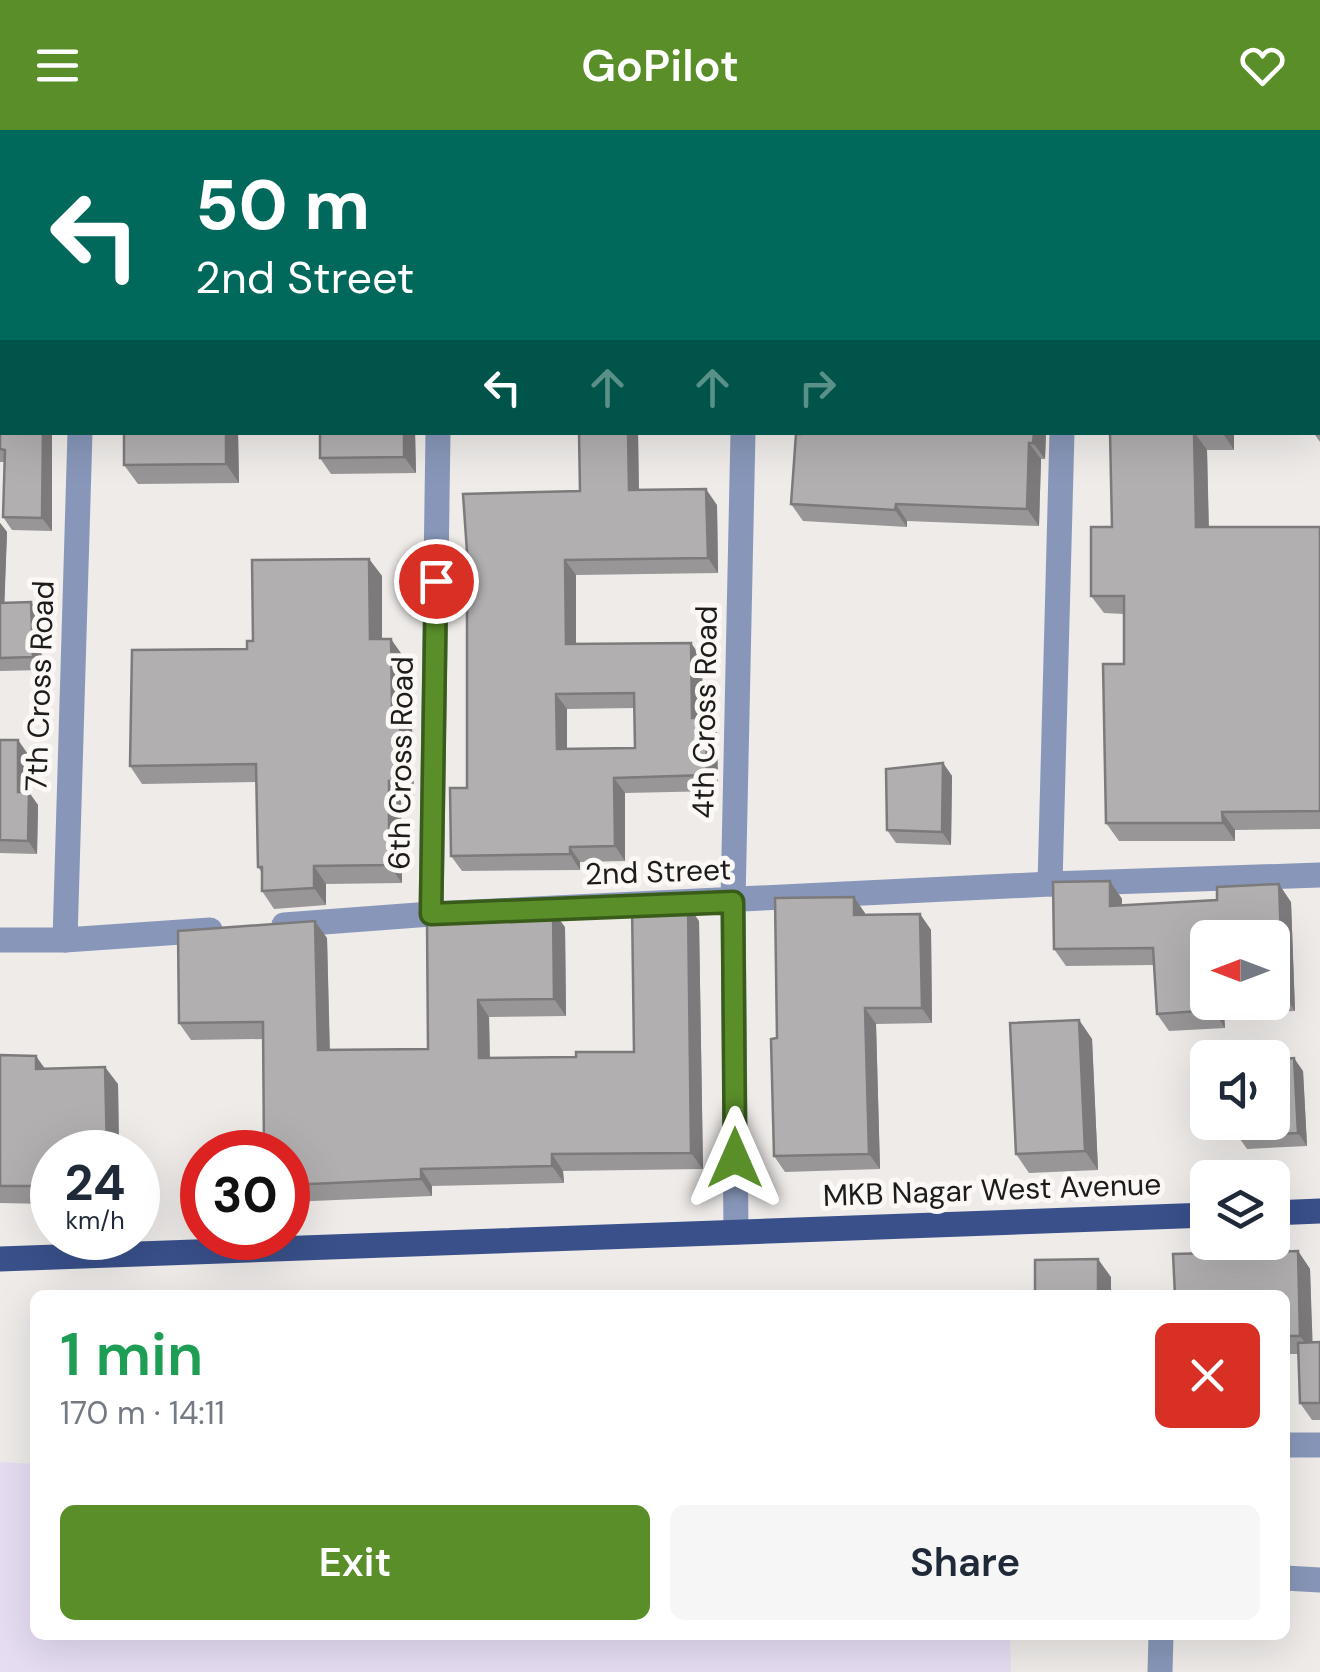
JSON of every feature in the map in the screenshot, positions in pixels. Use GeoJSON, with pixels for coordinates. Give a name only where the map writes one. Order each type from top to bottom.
{"type":"FeatureCollection","features":[{"type":"Feature","properties":{"kind":"main road"},"geometry":{"type":"LineString","coordinates":[[1290,1212],[1320,1211]]}},
{"type":"Feature","properties":{"kind":"main road","name":"MKB Nagar West Avenue"},"geometry":{"type":"LineString","coordinates":[[0,1258],[1190,1216]]}},
{"type":"Feature","properties":{"kind":"street","name":"7th Cross Road"},"geometry":{"type":"LineString","coordinates":[[66,940],[80,435]]}},
{"type":"Feature","properties":{"kind":"street","name":"6th Cross Road"},"geometry":{"type":"LineString","coordinates":[[431,914],[438,435]]}},
{"type":"Feature","properties":{"kind":"street","name":"4th Cross Road"},"geometry":{"type":"LineString","coordinates":[[736,1232],[733,902],[743,435]]}},
{"type":"Feature","properties":{"kind":"street"},"geometry":{"type":"LineString","coordinates":[[1050,884],[1062,435]]}},
{"type":"Feature","properties":{"kind":"street","name":"2nd Street"},"geometry":{"type":"LineString","coordinates":[[0,940],[66,940],[431,914],[1320,875]]}},
{"type":"Feature","properties":{"kind":"street"},"geometry":{"type":"LineString","coordinates":[[1290,1444],[1320,1445]]}},
{"type":"Feature","properties":{"kind":"street"},"geometry":{"type":"LineString","coordinates":[[1290,1578],[1320,1580]]}},
{"type":"Feature","properties":{"kind":"street"},"geometry":{"type":"LineString","coordinates":[[1160,1672],[1161,1640]]}},
{"type":"Feature","properties":{"kind":"shaded area"},"geometry":{"type":"Polygon","coordinates":[[[0,1462],[30,1464],[30,1640],[1010,1640],[1011,1672],[0,1672],[0,1462]]]}},
{"type":"Feature","properties":{"kind":"building"},"geometry":{"type":"Polygon","coordinates":[[[0,435],[43,435],[42,518],[3,517],[5,450],[0,449],[0,435]]]}},
{"type":"Feature","properties":{"kind":"building"},"geometry":{"type":"Polygon","coordinates":[[[124,435],[226,435],[226,464],[124,465],[124,435]]]}},
{"type":"Feature","properties":{"kind":"building"},"geometry":{"type":"Polygon","coordinates":[[[320,435],[404,435],[404,457],[320,458],[320,435]]]}},
{"type":"Feature","properties":{"kind":"building"},"geometry":{"type":"Polygon","coordinates":[[[579,435],[628,435],[629,490],[706,489],[708,558],[565,560],[566,644],[691,643],[692,718],[706,718],[707,775],[614,778],[615,846],[570,847],[570,854],[451,856],[450,788],[467,788],[467,552],[463,494],[580,491],[579,435]],[[634,693],[556,694],[557,749],[635,748],[634,693]]]}},
{"type":"Feature","properties":{"kind":"building"},"geometry":{"type":"Polygon","coordinates":[[[796,435],[1034,435],[1033,443],[1029,443],[1027,509],[896,504],[895,510],[791,504],[796,435]]]}},
{"type":"Feature","properties":{"kind":"building"},"geometry":{"type":"Polygon","coordinates":[[[1110,435],[1194,435],[1196,527],[1320,527],[1320,811],[1222,812],[1223,823],[1106,823],[1103,664],[1124,664],[1124,596],[1091,596],[1091,527],[1112,527],[1110,435]]]}},
{"type":"Feature","properties":{"kind":"building"},"geometry":{"type":"Polygon","coordinates":[[[369,559],[370,639],[391,639],[392,708],[400,708],[401,781],[389,781],[389,865],[314,866],[314,888],[262,891],[256,764],[130,766],[132,650],[247,649],[247,641],[253,641],[252,560],[369,559]]]}},
{"type":"Feature","properties":{"kind":"building"},"geometry":{"type":"Polygon","coordinates":[[[31,602],[33,657],[0,658],[0,603],[31,602]]]}},
{"type":"Feature","properties":{"kind":"building"},"geometry":{"type":"Polygon","coordinates":[[[0,740],[18,740],[18,792],[29,792],[28,841],[0,840],[0,740]]]}},
{"type":"Feature","properties":{"kind":"building"},"geometry":{"type":"Polygon","coordinates":[[[943,763],[942,832],[887,830],[886,769],[943,763]]]}},
{"type":"Feature","properties":{"kind":"building"},"geometry":{"type":"Polygon","coordinates":[[[1110,881],[1110,906],[1217,900],[1217,887],[1279,884],[1280,920],[1190,920],[1190,1012],[1157,1014],[1153,948],[1054,949],[1053,882],[1110,881]]]}},
{"type":"Feature","properties":{"kind":"building"},"geometry":{"type":"Polygon","coordinates":[[[854,897],[854,915],[920,914],[922,1008],[865,1008],[869,1154],[774,1156],[771,1039],[777,1038],[775,898],[854,897]]]}},
{"type":"Feature","properties":{"kind":"building"},"geometry":{"type":"Polygon","coordinates":[[[632,905],[688,905],[691,1153],[552,1154],[552,1166],[421,1169],[421,1179],[310,1184],[310,1130],[264,1130],[263,1022],[179,1023],[178,931],[315,921],[318,1050],[428,1049],[427,923],[488,922],[488,911],[553,911],[554,999],[478,1000],[479,1058],[634,1052],[632,905]]]}},
{"type":"Feature","properties":{"kind":"building"},"geometry":{"type":"Polygon","coordinates":[[[1079,1020],[1085,1151],[1016,1154],[1010,1023],[1079,1020]]]}},
{"type":"Feature","properties":{"kind":"building"},"geometry":{"type":"Polygon","coordinates":[[[0,1055],[36,1056],[36,1069],[105,1067],[106,1130],[30,1130],[30,1186],[0,1186],[0,1055]]]}},
{"type":"Feature","properties":{"kind":"building"},"geometry":{"type":"Polygon","coordinates":[[[1290,1058],[1294,1058],[1298,1133],[1290,1133],[1290,1058]]]}},
{"type":"Feature","properties":{"kind":"building"},"geometry":{"type":"Polygon","coordinates":[[[1290,1251],[1298,1251],[1300,1336],[1290,1336],[1290,1290],[1175,1290],[1173,1254],[1190,1254],[1190,1260],[1290,1260],[1290,1251]]]}},
{"type":"Feature","properties":{"kind":"building"},"geometry":{"type":"Polygon","coordinates":[[[1098,1259],[1098,1290],[1035,1290],[1035,1260],[1098,1259]]]}},
{"type":"Feature","properties":{"kind":"building"},"geometry":{"type":"Polygon","coordinates":[[[1320,1342],[1320,1403],[1300,1403],[1298,1343],[1320,1342]]]}},
{"type":"Feature","properties":{"kind":"route"},"geometry":{"type":"LineString","coordinates":[[436,581],[431,914],[733,902],[735,1158]]}}]}
